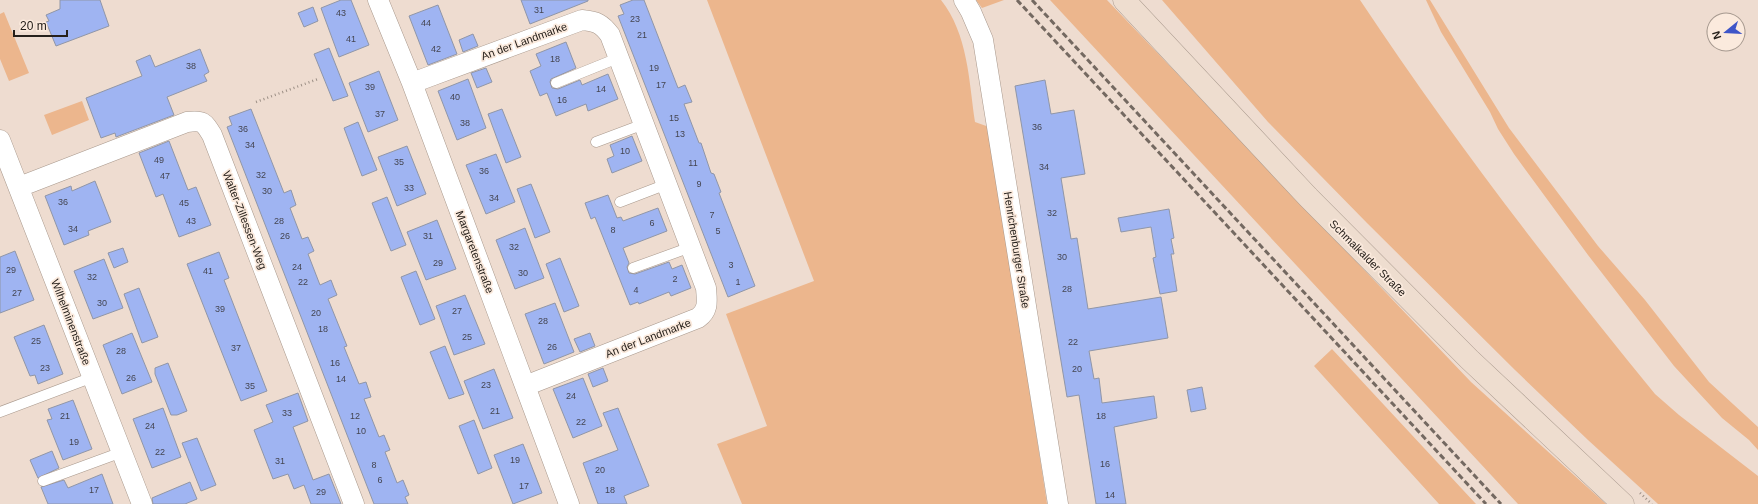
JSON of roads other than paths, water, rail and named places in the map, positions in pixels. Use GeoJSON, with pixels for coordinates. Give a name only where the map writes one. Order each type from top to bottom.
{"type":"FeatureCollection","features":[{"type":"Feature","properties":{"kind":"main road","name":"Schmalkalder Straße"},"geometry":{"type":"LineString","coordinates":[[1124,0],[1325,214],[1469,359],[1629,496]]}},
{"type":"Feature","properties":{"kind":"street","name":"Margaretenstraße"},"geometry":{"type":"LineString","coordinates":[[378,0],[412,83],[525,386],[563,502]]}},
{"type":"Feature","properties":{"kind":"street","name":"Henrichenburger Straße"},"geometry":{"type":"LineString","coordinates":[[964,0],[983,40],[1058,504]]}},
{"type":"Feature","properties":{"kind":"street","name":"An der Landmarke"},"geometry":{"type":"LineString","coordinates":[[412,83],[582,20],[593,21],[603,25],[610,35],[691,247],[706,288],[708,304],[704,313],[698,318],[525,386]]}},
{"type":"Feature","properties":{"kind":"street","name":"Walter-Zillessen-Weg"},"geometry":{"type":"LineString","coordinates":[[18,187],[187,122],[198,120],[205,124],[212,135],[354,504]]}},
{"type":"Feature","properties":{"kind":"street","name":"Wilhelminenstraße"},"geometry":{"type":"LineString","coordinates":[[0,140],[142,504]]}},
{"type":"Feature","properties":{"kind":"lane"},"geometry":{"type":"LineString","coordinates":[[556,83],[618,58]]}},
{"type":"Feature","properties":{"kind":"lane"},"geometry":{"type":"LineString","coordinates":[[596,142],[644,124]]}},
{"type":"Feature","properties":{"kind":"lane"},"geometry":{"type":"LineString","coordinates":[[620,202],[667,184]]}},
{"type":"Feature","properties":{"kind":"lane"},"geometry":{"type":"LineString","coordinates":[[633,268],[691,247]]}},
{"type":"Feature","properties":{"kind":"lane"},"geometry":{"type":"LineString","coordinates":[[0,412],[92,377]]}},
{"type":"Feature","properties":{"kind":"lane"},"geometry":{"type":"LineString","coordinates":[[43,481],[122,452]]}},
{"type":"Feature","properties":{"kind":"railway"},"geometry":{"type":"LineString","coordinates":[[1017,0],[1486,504]]}},
{"type":"Feature","properties":{"kind":"railway"},"geometry":{"type":"LineString","coordinates":[[1032,0],[1501,504]]}}]}
